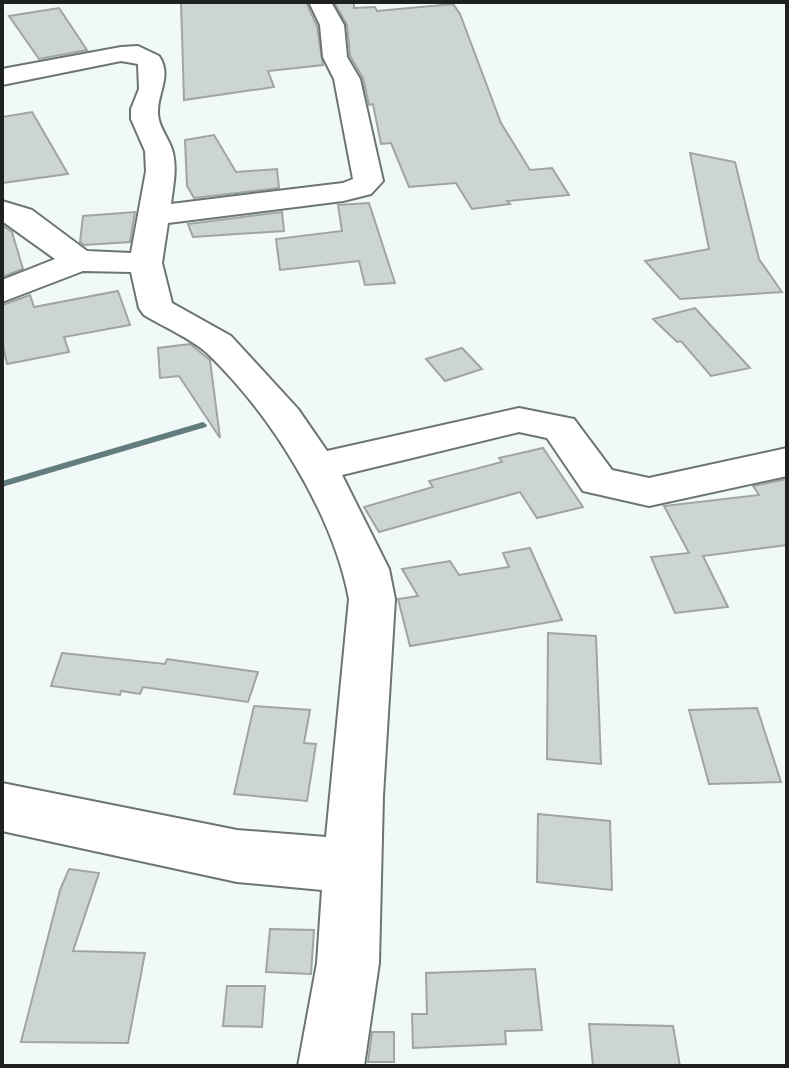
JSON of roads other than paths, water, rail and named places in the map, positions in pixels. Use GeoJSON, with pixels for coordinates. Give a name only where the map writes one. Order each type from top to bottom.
{"type":"FeatureCollection","features":[{"type":"Feature","properties":{"kind":"street"},"geometry":{"type":"LineString","coordinates":[[154,215],[210,211],[309,194],[343,192],[360,188],[368,181],[347,79],[335,57],[332,25],[320,2]]}},
{"type":"Feature","properties":{"kind":"street"},"geometry":{"type":"LineString","coordinates":[[2,77],[121,54],[145,56],[150,61],[152,89],[144,109],[145,119],[159,151],[161,171],[146,263],[156,308],[218,344],[284,418],[317,467],[366,569],[372,599],[348,963],[331,1066]]}},
{"type":"Feature","properties":{"kind":"street"},"geometry":{"type":"LineString","coordinates":[[2,210],[21,217],[79,261]]}},
{"type":"Feature","properties":{"kind":"street"},"geometry":{"type":"LineString","coordinates":[[2,292],[79,261],[146,263]]}},
{"type":"Feature","properties":{"kind":"street"},"geometry":{"type":"LineString","coordinates":[[317,467],[519,420],[560,428],[598,481],[649,492],[787,462]]}},
{"type":"Feature","properties":{"kind":"street"},"geometry":{"type":"LineString","coordinates":[[2,807],[237,856],[301,863],[354,864]]}},
{"type":"Feature","properties":{"kind":"waterway"},"geometry":{"type":"LineString","coordinates":[[2,484],[203,425]]}}]}
